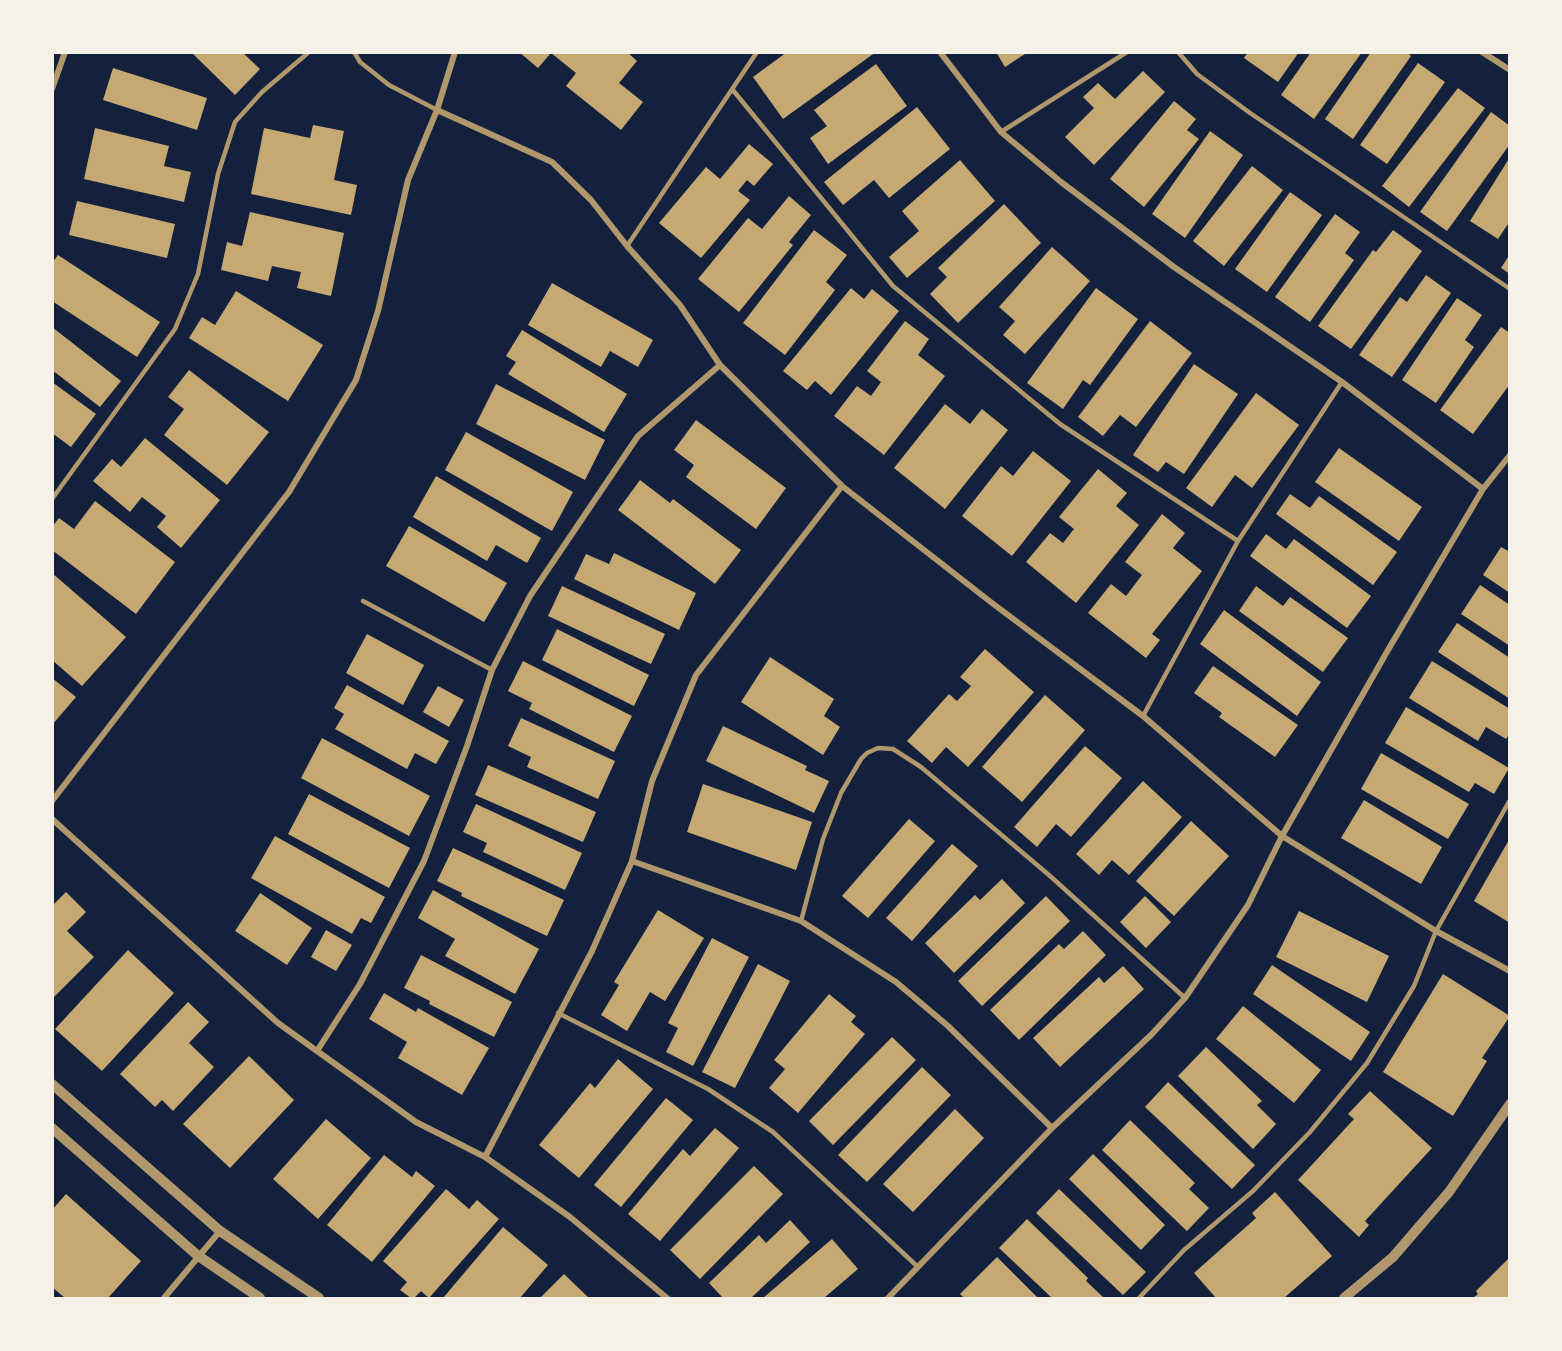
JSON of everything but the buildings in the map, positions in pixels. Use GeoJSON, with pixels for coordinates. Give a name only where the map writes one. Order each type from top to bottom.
{"type":"FeatureCollection","features":[{"type":"Feature","properties":{"kind":"street"},"geometry":{"type":"LineString","coordinates":[[52,89],[65,52]]}},
{"type":"Feature","properties":{"kind":"street"},"geometry":{"type":"LineString","coordinates":[[52,801],[289,492],[356,380],[378,311],[408,180],[437,110],[455,52]]}},
{"type":"Feature","properties":{"kind":"street"},"geometry":{"type":"LineString","coordinates":[[940,52],[1001,132],[1061,182],[1174,267],[1342,382],[1483,489]]}},
{"type":"Feature","properties":{"kind":"street"},"geometry":{"type":"LineString","coordinates":[[1482,52],[1509,70]]}},
{"type":"Feature","properties":{"kind":"street"},"geometry":{"type":"LineString","coordinates":[[437,110],[552,162],[591,200],[627,246],[680,305],[720,365],[842,486],[992,603],[1143,716],[1282,836],[1436,931],[1509,970]]}},
{"type":"Feature","properties":{"kind":"street"},"geometry":{"type":"LineString","coordinates":[[317,1051],[360,984],[424,861],[467,746],[492,670],[530,596],[638,436],[720,365]]}},
{"type":"Feature","properties":{"kind":"street"},"geometry":{"type":"LineString","coordinates":[[888,1299],[1052,1128],[1152,1034],[1185,998],[1248,905],[1282,836],[1388,650],[1483,489],[1509,455]]}},
{"type":"Feature","properties":{"kind":"street"},"geometry":{"type":"LineString","coordinates":[[485,1157],[592,951],[632,861],[652,781],[696,675],[842,486]]}},
{"type":"Feature","properties":{"kind":"street"},"geometry":{"type":"LineString","coordinates":[[52,819],[278,1023],[416,1122],[485,1157],[570,1217],[667,1299]]}},
{"type":"Feature","properties":{"kind":"street"},"geometry":{"type":"LineString","coordinates":[[632,861],[801,921],[896,982],[948,1026],[1052,1128]]}},
{"type":"Feature","properties":{"kind":"street"},"geometry":{"type":"LineString","coordinates":[[52,1084],[220,1231],[319,1299]]}},
{"type":"Feature","properties":{"kind":"street"},"geometry":{"type":"LineString","coordinates":[[1344,1299],[1394,1257],[1449,1192],[1509,1104]]}},
{"type":"Feature","properties":{"kind":"street"},"geometry":{"type":"LineString","coordinates":[[52,1128],[197,1255],[260,1299]]}},
{"type":"Feature","properties":{"kind":"street"},"geometry":{"type":"LineString","coordinates":[[164,1299],[197,1255],[220,1231]]}},
{"type":"Feature","properties":{"kind":"lane"},"geometry":{"type":"LineString","coordinates":[[52,499],[175,329],[198,274],[218,174],[235,122],[262,92],[309,52]]}},
{"type":"Feature","properties":{"kind":"lane"},"geometry":{"type":"LineString","coordinates":[[354,52],[360,62],[389,85],[437,110]]}},
{"type":"Feature","properties":{"kind":"lane"},"geometry":{"type":"LineString","coordinates":[[627,246],[757,52]]}},
{"type":"Feature","properties":{"kind":"lane"},"geometry":{"type":"LineString","coordinates":[[1001,132],[1127,52]]}},
{"type":"Feature","properties":{"kind":"lane"},"geometry":{"type":"LineString","coordinates":[[1178,52],[1197,74],[1250,113],[1509,289]]}},
{"type":"Feature","properties":{"kind":"lane"},"geometry":{"type":"LineString","coordinates":[[732,89],[893,286],[1060,423],[1238,542]]}},
{"type":"Feature","properties":{"kind":"lane"},"geometry":{"type":"LineString","coordinates":[[1143,716],[1238,542],[1342,382]]}},
{"type":"Feature","properties":{"kind":"lane"},"geometry":{"type":"LineString","coordinates":[[363,601],[492,670]]}},
{"type":"Feature","properties":{"kind":"lane"},"geometry":{"type":"LineString","coordinates":[[801,921],[823,839],[841,793],[867,753],[878,748],[893,749],[921,767],[1049,875],[1185,998]]}},
{"type":"Feature","properties":{"kind":"lane"},"geometry":{"type":"LineString","coordinates":[[1139,1299],[1184,1250],[1253,1191],[1310,1132],[1367,1063],[1414,986],[1436,931],[1509,800]]}},
{"type":"Feature","properties":{"kind":"lane"},"geometry":{"type":"LineString","coordinates":[[558,1013],[708,1089],[773,1132],[918,1267]]}}]}
